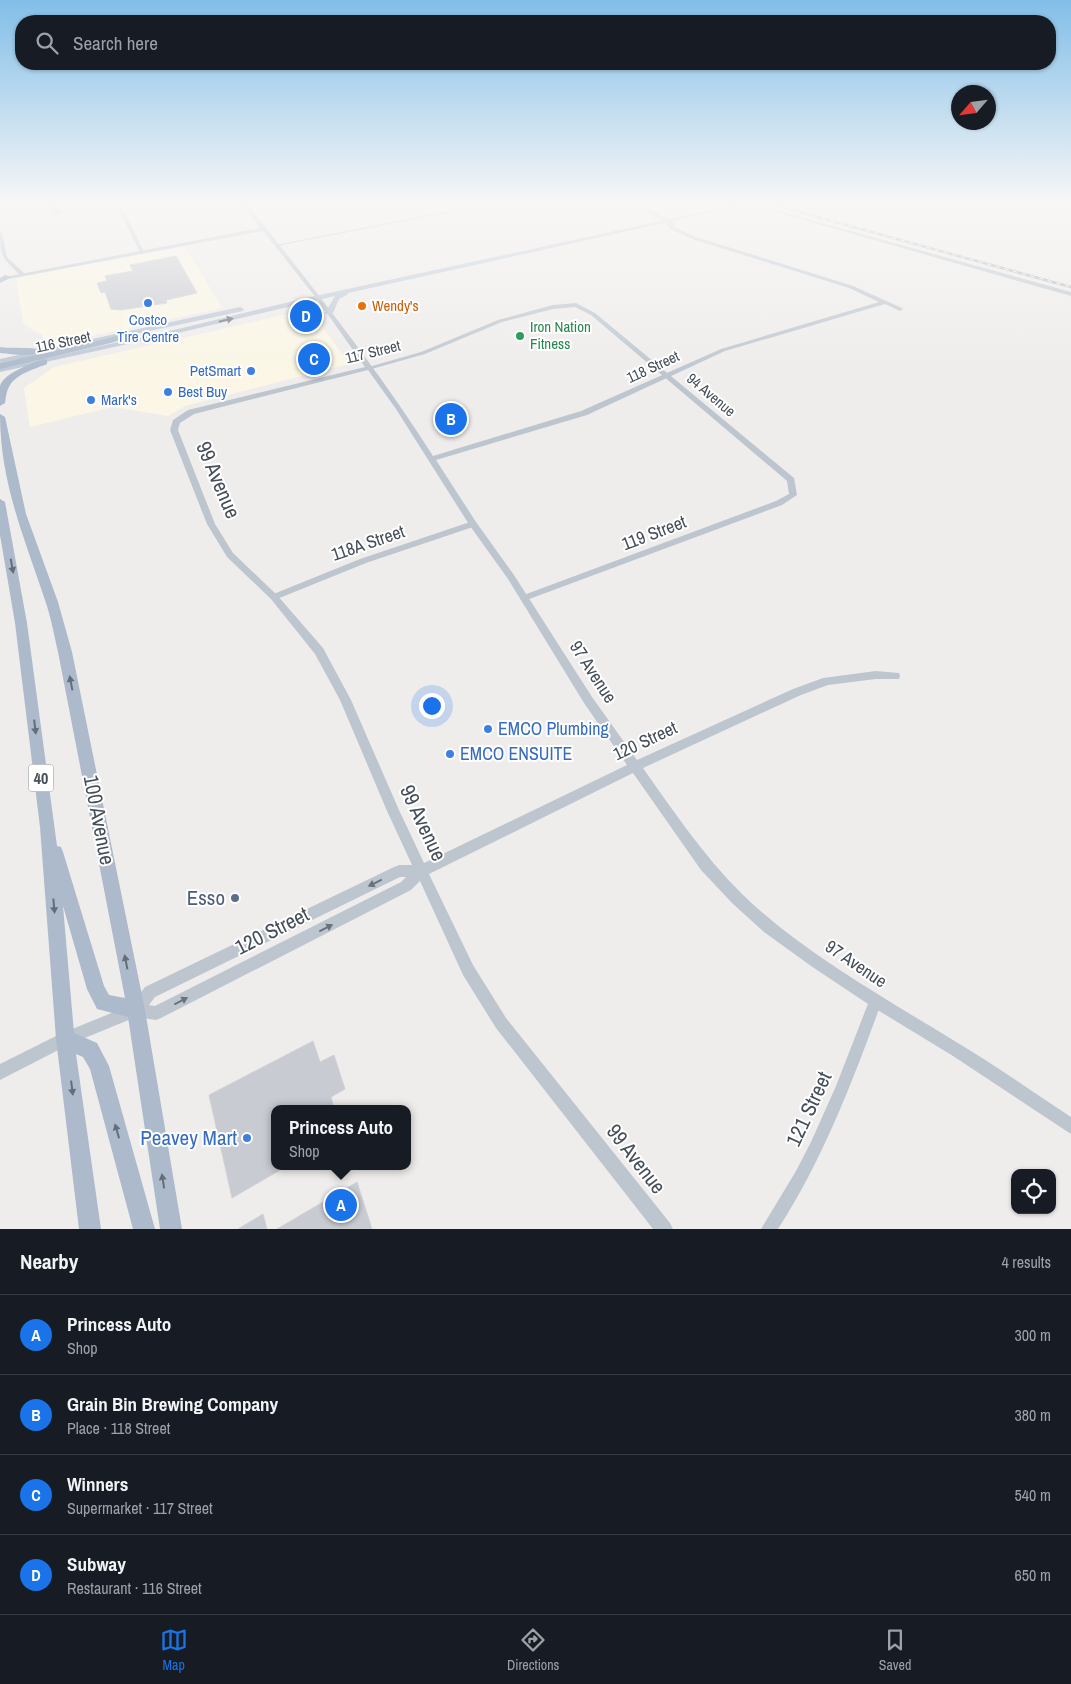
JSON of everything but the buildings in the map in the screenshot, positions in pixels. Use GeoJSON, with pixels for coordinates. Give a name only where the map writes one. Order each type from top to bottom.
{"type":"FeatureCollection","features":[{"type":"Feature","properties":{"kind":"main road","name":"116 Street"},"geometry":{"type":"LineString","coordinates":[[0,361],[53,354],[472,261]]}},
{"type":"Feature","properties":{"kind":"main road","name":"116 Street"},"geometry":{"type":"LineString","coordinates":[[0,370],[132,333],[316,295],[351,291],[481,261]]}},
{"type":"Feature","properties":{"kind":"main road"},"geometry":{"type":"LineString","coordinates":[[329,313],[336,298],[351,291]]}},
{"type":"Feature","properties":{"kind":"main road"},"geometry":{"type":"LineString","coordinates":[[0,366],[108,341],[132,333]]}},
{"type":"Feature","properties":{"kind":"main road"},"geometry":{"type":"LineString","coordinates":[[0,350],[53,354]]}},
{"type":"Feature","properties":{"kind":"main road"},"geometry":{"type":"LineString","coordinates":[[0,404],[2,391],[8,382],[53,354]]}},
{"type":"Feature","properties":{"kind":"main road","name":"100 Avenue"},"geometry":{"type":"LineString","coordinates":[[0,417],[20,514],[52,602],[65,652],[136,1010],[171,1229]]}},
{"type":"Feature","properties":{"kind":"main road","name":"40"},"geometry":{"type":"LineString","coordinates":[[0,502],[21,624],[48,827],[65,1039],[90,1229]]}},
{"type":"Feature","properties":{"kind":"main road"},"geometry":{"type":"LineString","coordinates":[[48,827],[96,989],[103,1003],[136,1010]]}},
{"type":"Feature","properties":{"kind":"main road"},"geometry":{"type":"LineString","coordinates":[[65,1039],[90,1050],[99,1066],[144,1229]]}},
{"type":"Feature","properties":{"kind":"street"},"geometry":{"type":"LineString","coordinates":[[9,261],[22,274]]}},
{"type":"Feature","properties":{"kind":"street"},"geometry":{"type":"LineString","coordinates":[[3,279],[91,261]]}},
{"type":"Feature","properties":{"kind":"street","name":"97 Avenue"},"geometry":{"type":"LineString","coordinates":[[290,261],[399,408],[473,524],[524,598],[581,689],[634,767],[706,866],[769,927],[876,1001],[958,1051],[1071,1126]]}},
{"type":"Feature","properties":{"kind":"street"},"geometry":{"type":"LineString","coordinates":[[771,261],[851,287],[900,309]]}},
{"type":"Feature","properties":{"kind":"street"},"geometry":{"type":"LineString","coordinates":[[954,261],[1071,294]]}},
{"type":"Feature","properties":{"kind":"street","name":"118 Street"},"geometry":{"type":"LineString","coordinates":[[431,459],[584,413],[723,350],[886,302]]}},
{"type":"Feature","properties":{"kind":"street","name":"94 Avenue"},"geometry":{"type":"LineString","coordinates":[[576,305],[585,308],[593,314],[668,375],[791,480],[793,495]]}},
{"type":"Feature","properties":{"kind":"street","name":"117 Street"},"geometry":{"type":"LineString","coordinates":[[176,422],[184,415],[206,407],[423,353],[500,321],[553,307],[576,305]]}},
{"type":"Feature","properties":{"kind":"street","name":"99 Avenue"},"geometry":{"type":"LineString","coordinates":[[176,422],[174,430],[177,439],[211,524],[230,555],[274,597],[318,651],[345,700],[421,871],[468,970],[501,1023],[664,1229]]}},
{"type":"Feature","properties":{"kind":"street","name":"119 Street"},"geometry":{"type":"LineString","coordinates":[[524,598],[779,503],[793,495]]}},
{"type":"Feature","properties":{"kind":"street","name":"118A Street"},"geometry":{"type":"LineString","coordinates":[[274,597],[363,561],[473,524]]}},
{"type":"Feature","properties":{"kind":"street","name":"120 Street"},"geometry":{"type":"LineString","coordinates":[[136,1010],[156,1013],[406,886],[421,871],[634,767],[797,692],[827,681],[876,675],[895,676]]}},
{"type":"Feature","properties":{"kind":"street","name":"120 Street"},"geometry":{"type":"LineString","coordinates":[[0,1072],[65,1039],[136,1010],[150,992],[400,871],[421,871]]}},
{"type":"Feature","properties":{"kind":"street","name":"121 Street"},"geometry":{"type":"LineString","coordinates":[[769,1229],[779,1215],[814,1150],[851,1067],[876,1001]]}},
{"type":"Feature","properties":{"kind":"shaded area"},"geometry":{"type":"Polygon","coordinates":[[[104,261],[194,261],[222,308],[49,345],[45,342],[42,335],[26,326],[23,322],[16,279],[104,261]]]}},
{"type":"Feature","properties":{"kind":"shaded area"},"geometry":{"type":"Polygon","coordinates":[[[310,309],[349,364],[185,406],[168,416],[113,407],[30,427],[24,388],[54,367],[310,309]]]}},
{"type":"Feature","properties":{"kind":"railway"},"geometry":{"type":"LineString","coordinates":[[978,261],[1071,287]]}},
{"type":"Feature","properties":{"kind":"place","name":"Costco Tire Centre"},"geometry":{"type":"Point","coordinates":[148,303]}},
{"type":"Feature","properties":{"kind":"place","name":"Wendy's"},"geometry":{"type":"Point","coordinates":[362,306]}},
{"type":"Feature","properties":{"kind":"place","name":"Subway"},"geometry":{"type":"Point","coordinates":[306,316]}},
{"type":"Feature","properties":{"kind":"place","name":"Iron Nation Fitness"},"geometry":{"type":"Point","coordinates":[520,336]}},
{"type":"Feature","properties":{"kind":"place","name":"Winners"},"geometry":{"type":"Point","coordinates":[314,359]}},
{"type":"Feature","properties":{"kind":"place","name":"PetSmart"},"geometry":{"type":"Point","coordinates":[251,371]}},
{"type":"Feature","properties":{"kind":"place","name":"Best Buy"},"geometry":{"type":"Point","coordinates":[168,392]}},
{"type":"Feature","properties":{"kind":"place","name":"Mark's"},"geometry":{"type":"Point","coordinates":[91,400]}},
{"type":"Feature","properties":{"kind":"place","name":"Grain Bin Brewing Company"},"geometry":{"type":"Point","coordinates":[451,419]}},
{"type":"Feature","properties":{"kind":"place","name":"EMCO Plumbing"},"geometry":{"type":"Point","coordinates":[488,729]}},
{"type":"Feature","properties":{"kind":"place","name":"EMCO ENSUITE"},"geometry":{"type":"Point","coordinates":[450,754]}},
{"type":"Feature","properties":{"kind":"place","name":"Esso"},"geometry":{"type":"Point","coordinates":[235,898]}},
{"type":"Feature","properties":{"kind":"place","name":"Peavey Mart"},"geometry":{"type":"Point","coordinates":[247,1138]}},
{"type":"Feature","properties":{"kind":"place","name":"Princess Auto"},"geometry":{"type":"Point","coordinates":[341,1205]}}]}
